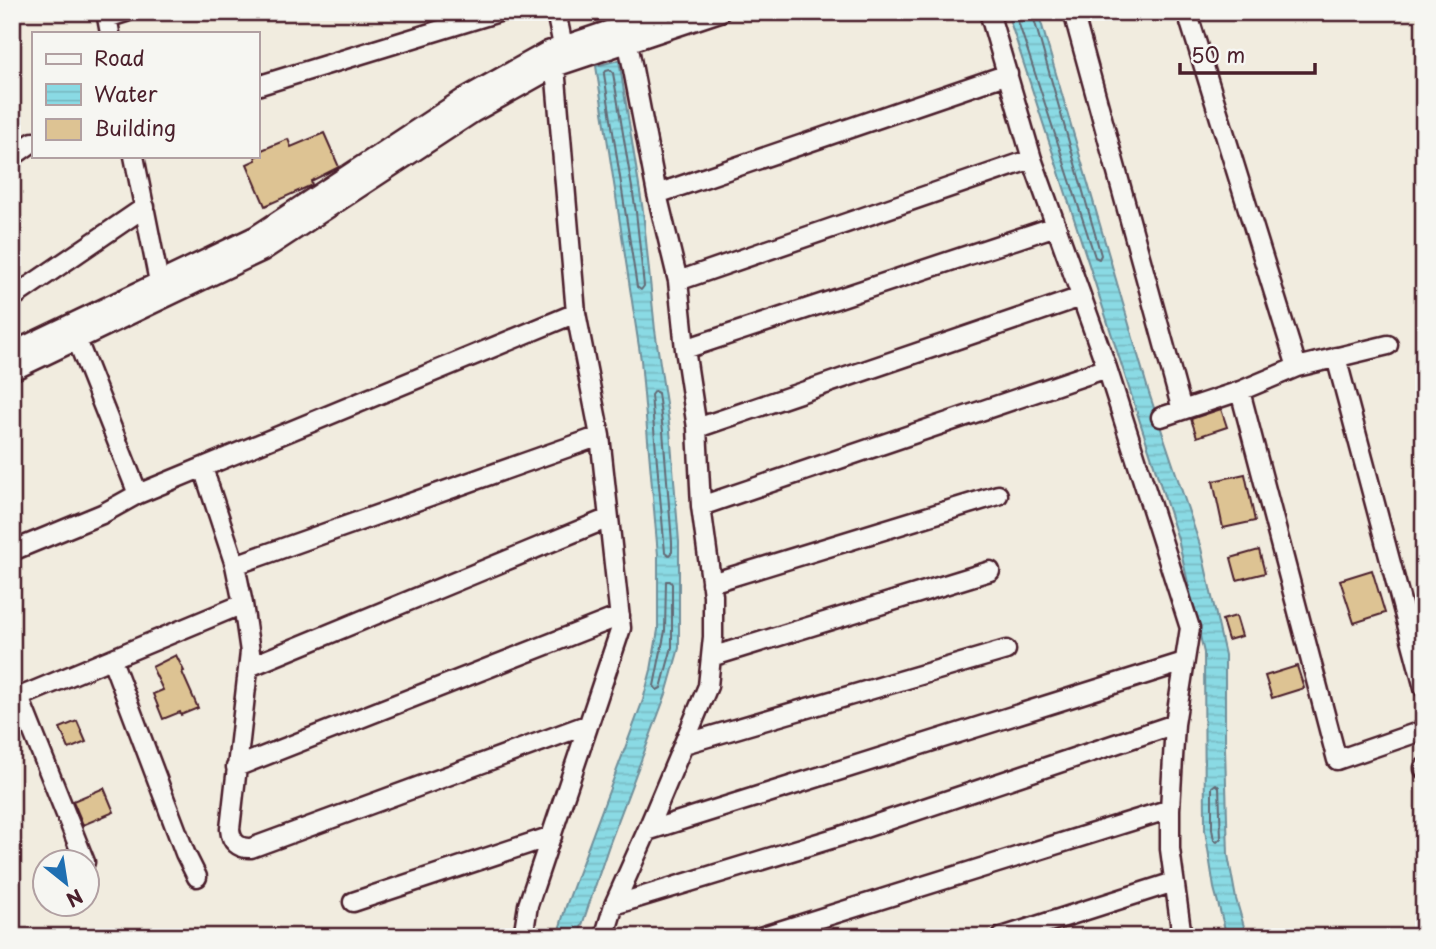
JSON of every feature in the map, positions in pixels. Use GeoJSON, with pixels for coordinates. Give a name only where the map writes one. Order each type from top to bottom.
{"type":"FeatureCollection","features":[{"type":"Feature","properties":{"kind":"street"},"geometry":{"type":"LineString","coordinates":[[108,21],[126,12]]}},
{"type":"Feature","properties":{"kind":"street"},"geometry":{"type":"LineString","coordinates":[[259,85],[499,12]]}},
{"type":"Feature","properties":{"kind":"street"},"geometry":{"type":"LineString","coordinates":[[555,12],[563,46]]}},
{"type":"Feature","properties":{"kind":"street"},"geometry":{"type":"LineString","coordinates":[[12,352],[255,236],[464,98],[548,51],[664,12]]}},
{"type":"Feature","properties":{"kind":"street"},"geometry":{"type":"LineString","coordinates":[[12,371],[263,251],[473,113],[624,27],[720,12]]}},
{"type":"Feature","properties":{"kind":"street"},"geometry":{"type":"LineString","coordinates":[[989,12],[1032,159],[1107,368],[1191,628],[1175,724],[1170,809],[1170,849],[1182,937]]}},
{"type":"Feature","properties":{"kind":"street"},"geometry":{"type":"LineString","coordinates":[[1073,12],[1181,410]]}},
{"type":"Feature","properties":{"kind":"street"},"geometry":{"type":"LineString","coordinates":[[1187,12],[1297,367]]}},
{"type":"Feature","properties":{"kind":"street"},"geometry":{"type":"LineString","coordinates":[[606,937],[614,905],[708,686],[713,637],[713,596],[701,506],[697,428],[678,281],[657,194],[624,27]]}},
{"type":"Feature","properties":{"kind":"street"},"geometry":{"type":"LineString","coordinates":[[523,937],[528,905],[621,628],[600,436],[576,313],[555,66]]}},
{"type":"Feature","properties":{"kind":"street"},"geometry":{"type":"LineString","coordinates":[[657,194],[1008,74]]}},
{"type":"Feature","properties":{"kind":"street"},"geometry":{"type":"LineString","coordinates":[[12,157],[32,143]]}},
{"type":"Feature","properties":{"kind":"street"},"geometry":{"type":"LineString","coordinates":[[134,158],[159,282]]}},
{"type":"Feature","properties":{"kind":"street"},"geometry":{"type":"LineString","coordinates":[[678,281],[1032,159]]}},
{"type":"Feature","properties":{"kind":"street"},"geometry":{"type":"LineString","coordinates":[[12,298],[145,207]]}},
{"type":"Feature","properties":{"kind":"street"},"geometry":{"type":"LineString","coordinates":[[685,349],[1055,226]]}},
{"type":"Feature","properties":{"kind":"street"},"geometry":{"type":"LineString","coordinates":[[697,428],[1081,297]]}},
{"type":"Feature","properties":{"kind":"street"},"geometry":{"type":"LineString","coordinates":[[12,551],[102,514],[138,494],[576,313]]}},
{"type":"Feature","properties":{"kind":"street"},"geometry":{"type":"LineString","coordinates":[[77,340],[138,494]]}},
{"type":"Feature","properties":{"kind":"street"},"geometry":{"type":"LineString","coordinates":[[1161,417],[1240,391],[1297,367],[1388,345]]}},
{"type":"Feature","properties":{"kind":"street"},"geometry":{"type":"LineString","coordinates":[[1336,357],[1424,688]]}},
{"type":"Feature","properties":{"kind":"street"},"geometry":{"type":"LineString","coordinates":[[701,506],[1107,368]]}},
{"type":"Feature","properties":{"kind":"street"},"geometry":{"type":"LineString","coordinates":[[1240,391],[1337,760],[1424,730]]}},
{"type":"Feature","properties":{"kind":"street"},"geometry":{"type":"LineString","coordinates":[[235,565],[600,436]]}},
{"type":"Feature","properties":{"kind":"street"},"geometry":{"type":"LineString","coordinates":[[203,468],[235,565],[250,652],[230,836],[243,849],[589,724]]}},
{"type":"Feature","properties":{"kind":"street"},"geometry":{"type":"LineString","coordinates":[[711,583],[999,495]]}},
{"type":"Feature","properties":{"kind":"street"},"geometry":{"type":"LineString","coordinates":[[249,667],[609,518]]}},
{"type":"Feature","properties":{"kind":"street"},"geometry":{"type":"LineString","coordinates":[[711,657],[990,571]]}},
{"type":"Feature","properties":{"kind":"street"},"geometry":{"type":"LineString","coordinates":[[79,848],[16,699],[243,604]]}},
{"type":"Feature","properties":{"kind":"street"},"geometry":{"type":"LineString","coordinates":[[236,767],[620,616]]}},
{"type":"Feature","properties":{"kind":"street"},"geometry":{"type":"LineString","coordinates":[[684,744],[1006,650]]}},
{"type":"Feature","properties":{"kind":"street"},"geometry":{"type":"LineString","coordinates":[[112,660],[185,853],[197,877]]}},
{"type":"Feature","properties":{"kind":"street"},"geometry":{"type":"LineString","coordinates":[[647,831],[1184,662]]}},
{"type":"Feature","properties":{"kind":"street"},"geometry":{"type":"LineString","coordinates":[[614,905],[841,836],[1175,724]]}},
{"type":"Feature","properties":{"kind":"street"},"geometry":{"type":"LineString","coordinates":[[760,937],[1170,809]]}},
{"type":"Feature","properties":{"kind":"street"},"geometry":{"type":"LineString","coordinates":[[353,902],[552,836]]}},
{"type":"Feature","properties":{"kind":"street"},"geometry":{"type":"LineString","coordinates":[[1002,937],[1174,882]]}},
{"type":"Feature","properties":{"kind":"water"},"geometry":{"type":"Polygon","coordinates":[[[1007,12],[1038,12],[1149,393],[1201,548],[1225,655],[1228,855],[1236,899],[1247,937],[1227,937],[1214,888],[1205,830],[1204,653],[1178,539],[1007,12]]]}},
{"type":"Feature","properties":{"kind":"water"},"geometry":{"type":"Polygon","coordinates":[[[619,60],[643,211],[655,330],[670,430],[679,542],[679,648],[666,694],[578,937],[557,937],[566,906],[643,700],[658,630],[658,555],[641,360],[596,66],[619,60]]]}},
{"type":"Feature","properties":{"kind":"building"},"geometry":{"type":"Polygon","coordinates":[[[324,133],[339,167],[311,181],[312,185],[265,206],[247,164],[259,158],[259,151],[288,139],[291,147],[324,133]]]}},
{"type":"Feature","properties":{"kind":"building"},"geometry":{"type":"Polygon","coordinates":[[[1221,409],[1227,427],[1197,437],[1191,419],[1221,409]]]}},
{"type":"Feature","properties":{"kind":"building"},"geometry":{"type":"Polygon","coordinates":[[[1245,474],[1255,521],[1223,528],[1213,481],[1245,474]]]}},
{"type":"Feature","properties":{"kind":"building"},"geometry":{"type":"Polygon","coordinates":[[[1259,550],[1265,573],[1237,580],[1231,558],[1259,550]]]}},
{"type":"Feature","properties":{"kind":"building"},"geometry":{"type":"Polygon","coordinates":[[[1372,570],[1385,613],[1354,623],[1340,580],[1372,570]]]}},
{"type":"Feature","properties":{"kind":"building"},"geometry":{"type":"Polygon","coordinates":[[[1236,616],[1242,636],[1228,640],[1222,620],[1236,616]]]}},
{"type":"Feature","properties":{"kind":"building"},"geometry":{"type":"Polygon","coordinates":[[[176,655],[198,708],[163,719],[153,694],[163,690],[152,667],[176,655]]]}},
{"type":"Feature","properties":{"kind":"building"},"geometry":{"type":"Polygon","coordinates":[[[1297,666],[1304,688],[1272,698],[1265,676],[1297,666]]]}},
{"type":"Feature","properties":{"kind":"building"},"geometry":{"type":"Polygon","coordinates":[[[77,721],[86,742],[69,749],[60,728],[77,721]]]}},
{"type":"Feature","properties":{"kind":"building"},"geometry":{"type":"Polygon","coordinates":[[[104,788],[114,812],[83,825],[73,801],[104,788]]]}}]}
